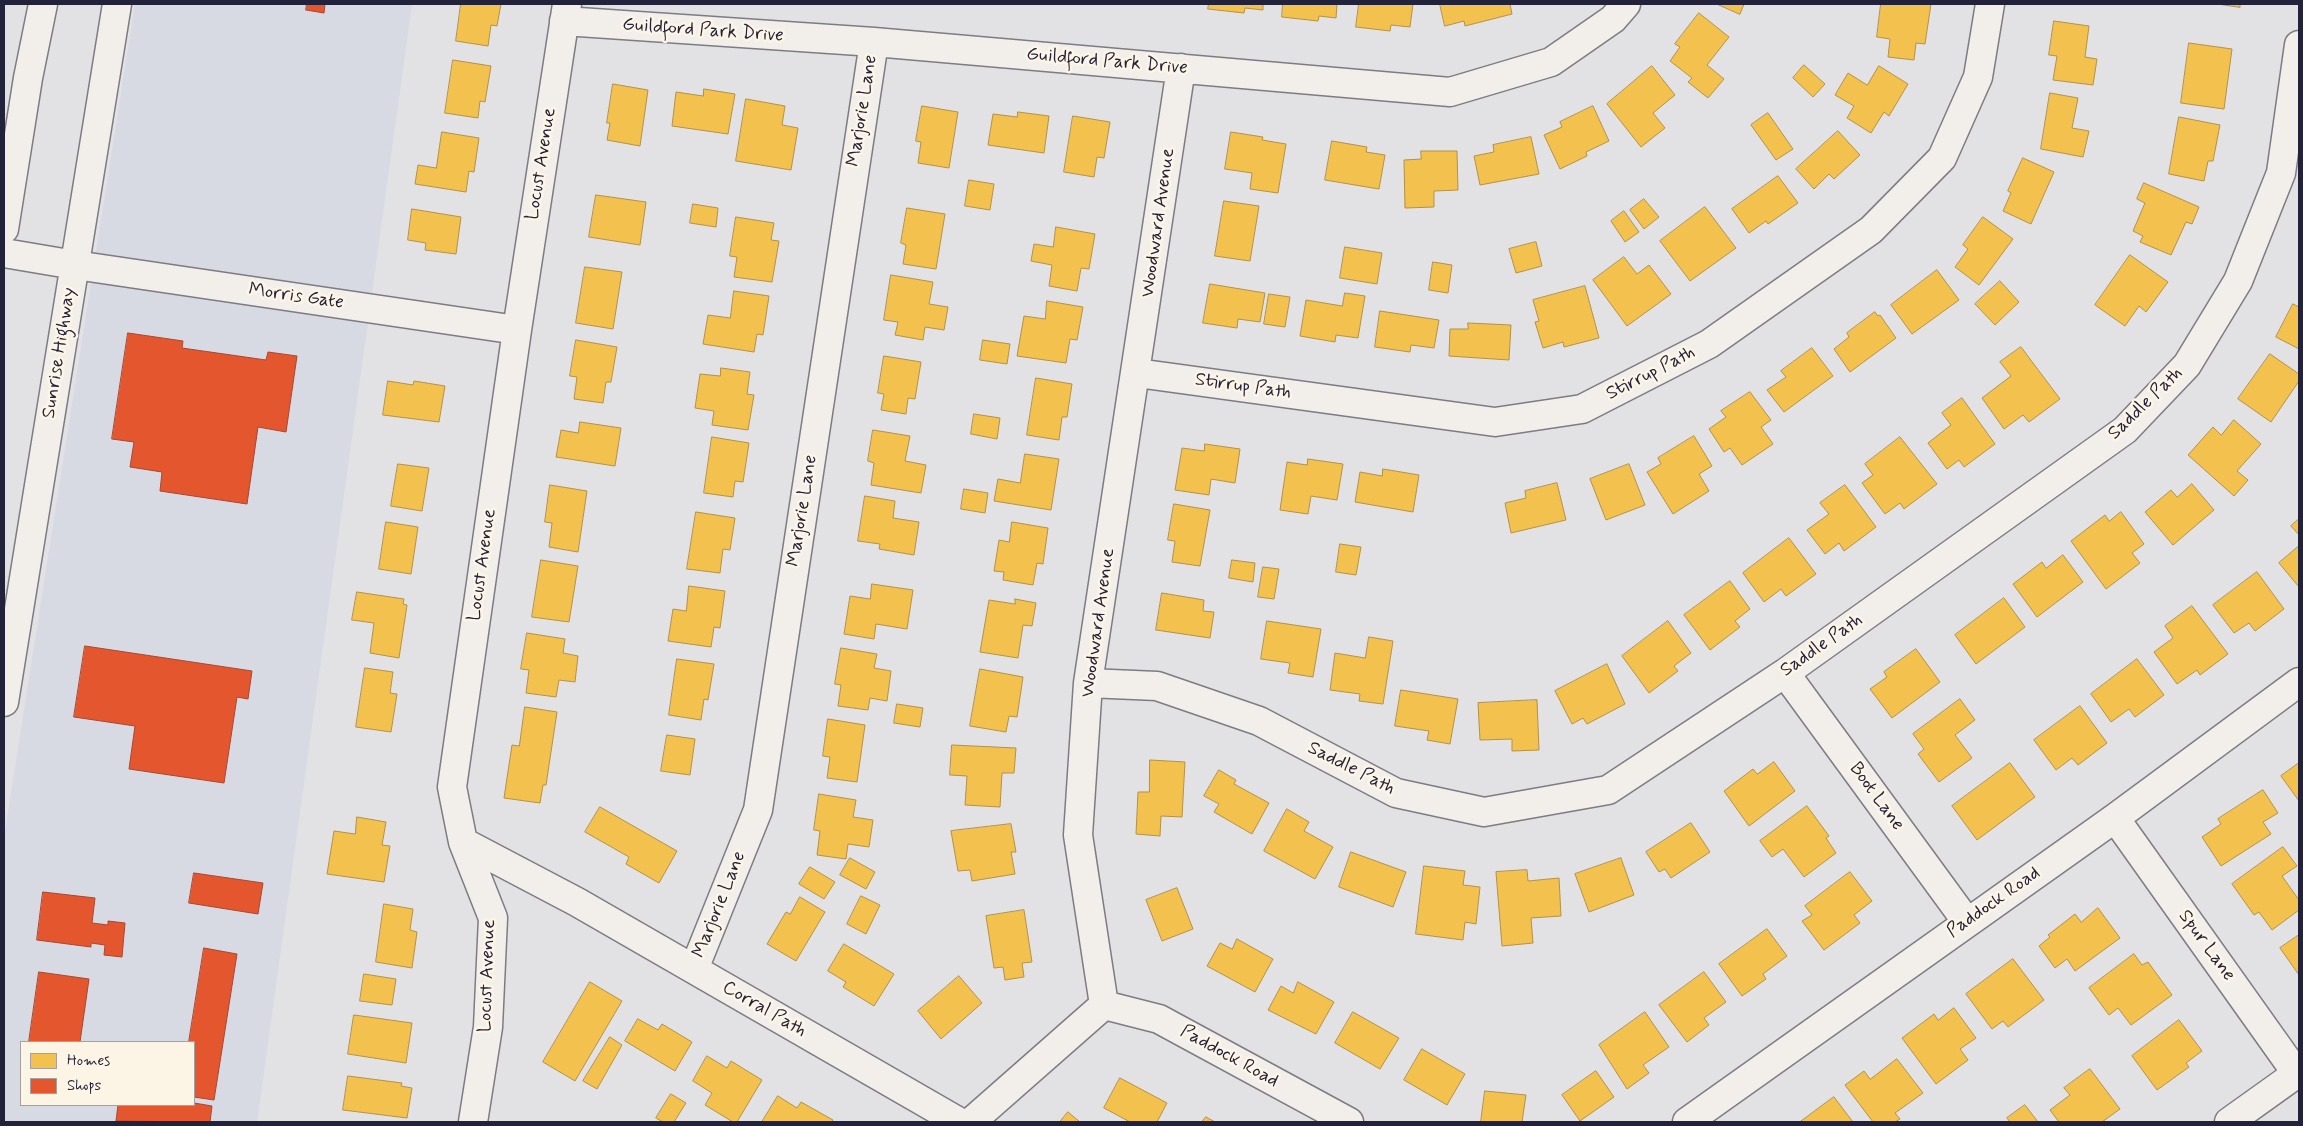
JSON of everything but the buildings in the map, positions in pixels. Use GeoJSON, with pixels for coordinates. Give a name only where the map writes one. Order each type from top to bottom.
{"type":"FeatureCollection","features":[{"type":"Feature","properties":{"kind":"main road"},"geometry":{"type":"LineString","coordinates":[[4,229],[26,87],[43,4]]}},
{"type":"Feature","properties":{"kind":"main road","name":"Sunrise Highway"},"geometry":{"type":"LineString","coordinates":[[4,702],[117,4]]}},
{"type":"Feature","properties":{"kind":"main road","name":"Guildford Park Drive"},"geometry":{"type":"LineString","coordinates":[[565,13],[1450,92],[1551,62],[1613,19],[1626,4]]}},
{"type":"Feature","properties":{"kind":"main road","name":"Stirrup Path"},"geometry":{"type":"LineString","coordinates":[[1136,373],[1495,422],[1582,409],[1708,344],[1871,230],[1942,158],[1978,77],[1990,4]]}},
{"type":"Feature","properties":{"kind":"main road","name":"Locust Avenue"},"geometry":{"type":"LineString","coordinates":[[473,1122],[488,1027],[493,918],[463,842],[452,786],[517,330],[565,13]]}},
{"type":"Feature","properties":{"kind":"main road","name":"Marjorie Lane"},"geometry":{"type":"LineString","coordinates":[[694,969],[758,810],[874,42]]}},
{"type":"Feature","properties":{"kind":"main road","name":"Saddle Path"},"geometry":{"type":"LineString","coordinates":[[1088,684],[1157,686],[1259,721],[1396,793],[1484,812],[1608,790],[1786,672],[2125,430],[2187,365],[2238,281],[2281,173],[2299,45]]}},
{"type":"Feature","properties":{"kind":"main road","name":"Woodward Avenue"},"geometry":{"type":"LineString","coordinates":[[1104,1004],[1078,835],[1088,684],[1181,68]]}},
{"type":"Feature","properties":{"kind":"main road","name":"Morris Gate"},"geometry":{"type":"LineString","coordinates":[[4,252],[75,265],[517,330]]}},
{"type":"Feature","properties":{"kind":"main road","name":"Boot Lane"},"geometry":{"type":"LineString","coordinates":[[1786,672],[1968,922]]}},
{"type":"Feature","properties":{"kind":"main road","name":"Paddock Road"},"geometry":{"type":"LineString","coordinates":[[1687,1122],[2115,818],[2299,682]]}},
{"type":"Feature","properties":{"kind":"main road","name":"Spur Lane"},"geometry":{"type":"LineString","coordinates":[[2115,818],[2298,1073]]}},
{"type":"Feature","properties":{"kind":"main road","name":"Corral Path"},"geometry":{"type":"LineString","coordinates":[[463,842],[577,902],[959,1122]]}},
{"type":"Feature","properties":{"kind":"main road"},"geometry":{"type":"LineString","coordinates":[[971,1122],[1104,1004]]}},
{"type":"Feature","properties":{"kind":"main road","name":"Paddock Road"},"geometry":{"type":"LineString","coordinates":[[1104,1004],[1159,1018],[1349,1122]]}},
{"type":"Feature","properties":{"kind":"main road"},"geometry":{"type":"LineString","coordinates":[[2229,1122],[2298,1073]]}},
{"type":"Feature","properties":{"kind":"shaded area"},"geometry":{"type":"Polygon","coordinates":[[[135,4],[412,4],[257,1122],[4,1122],[4,837],[135,4]]]}}]}
